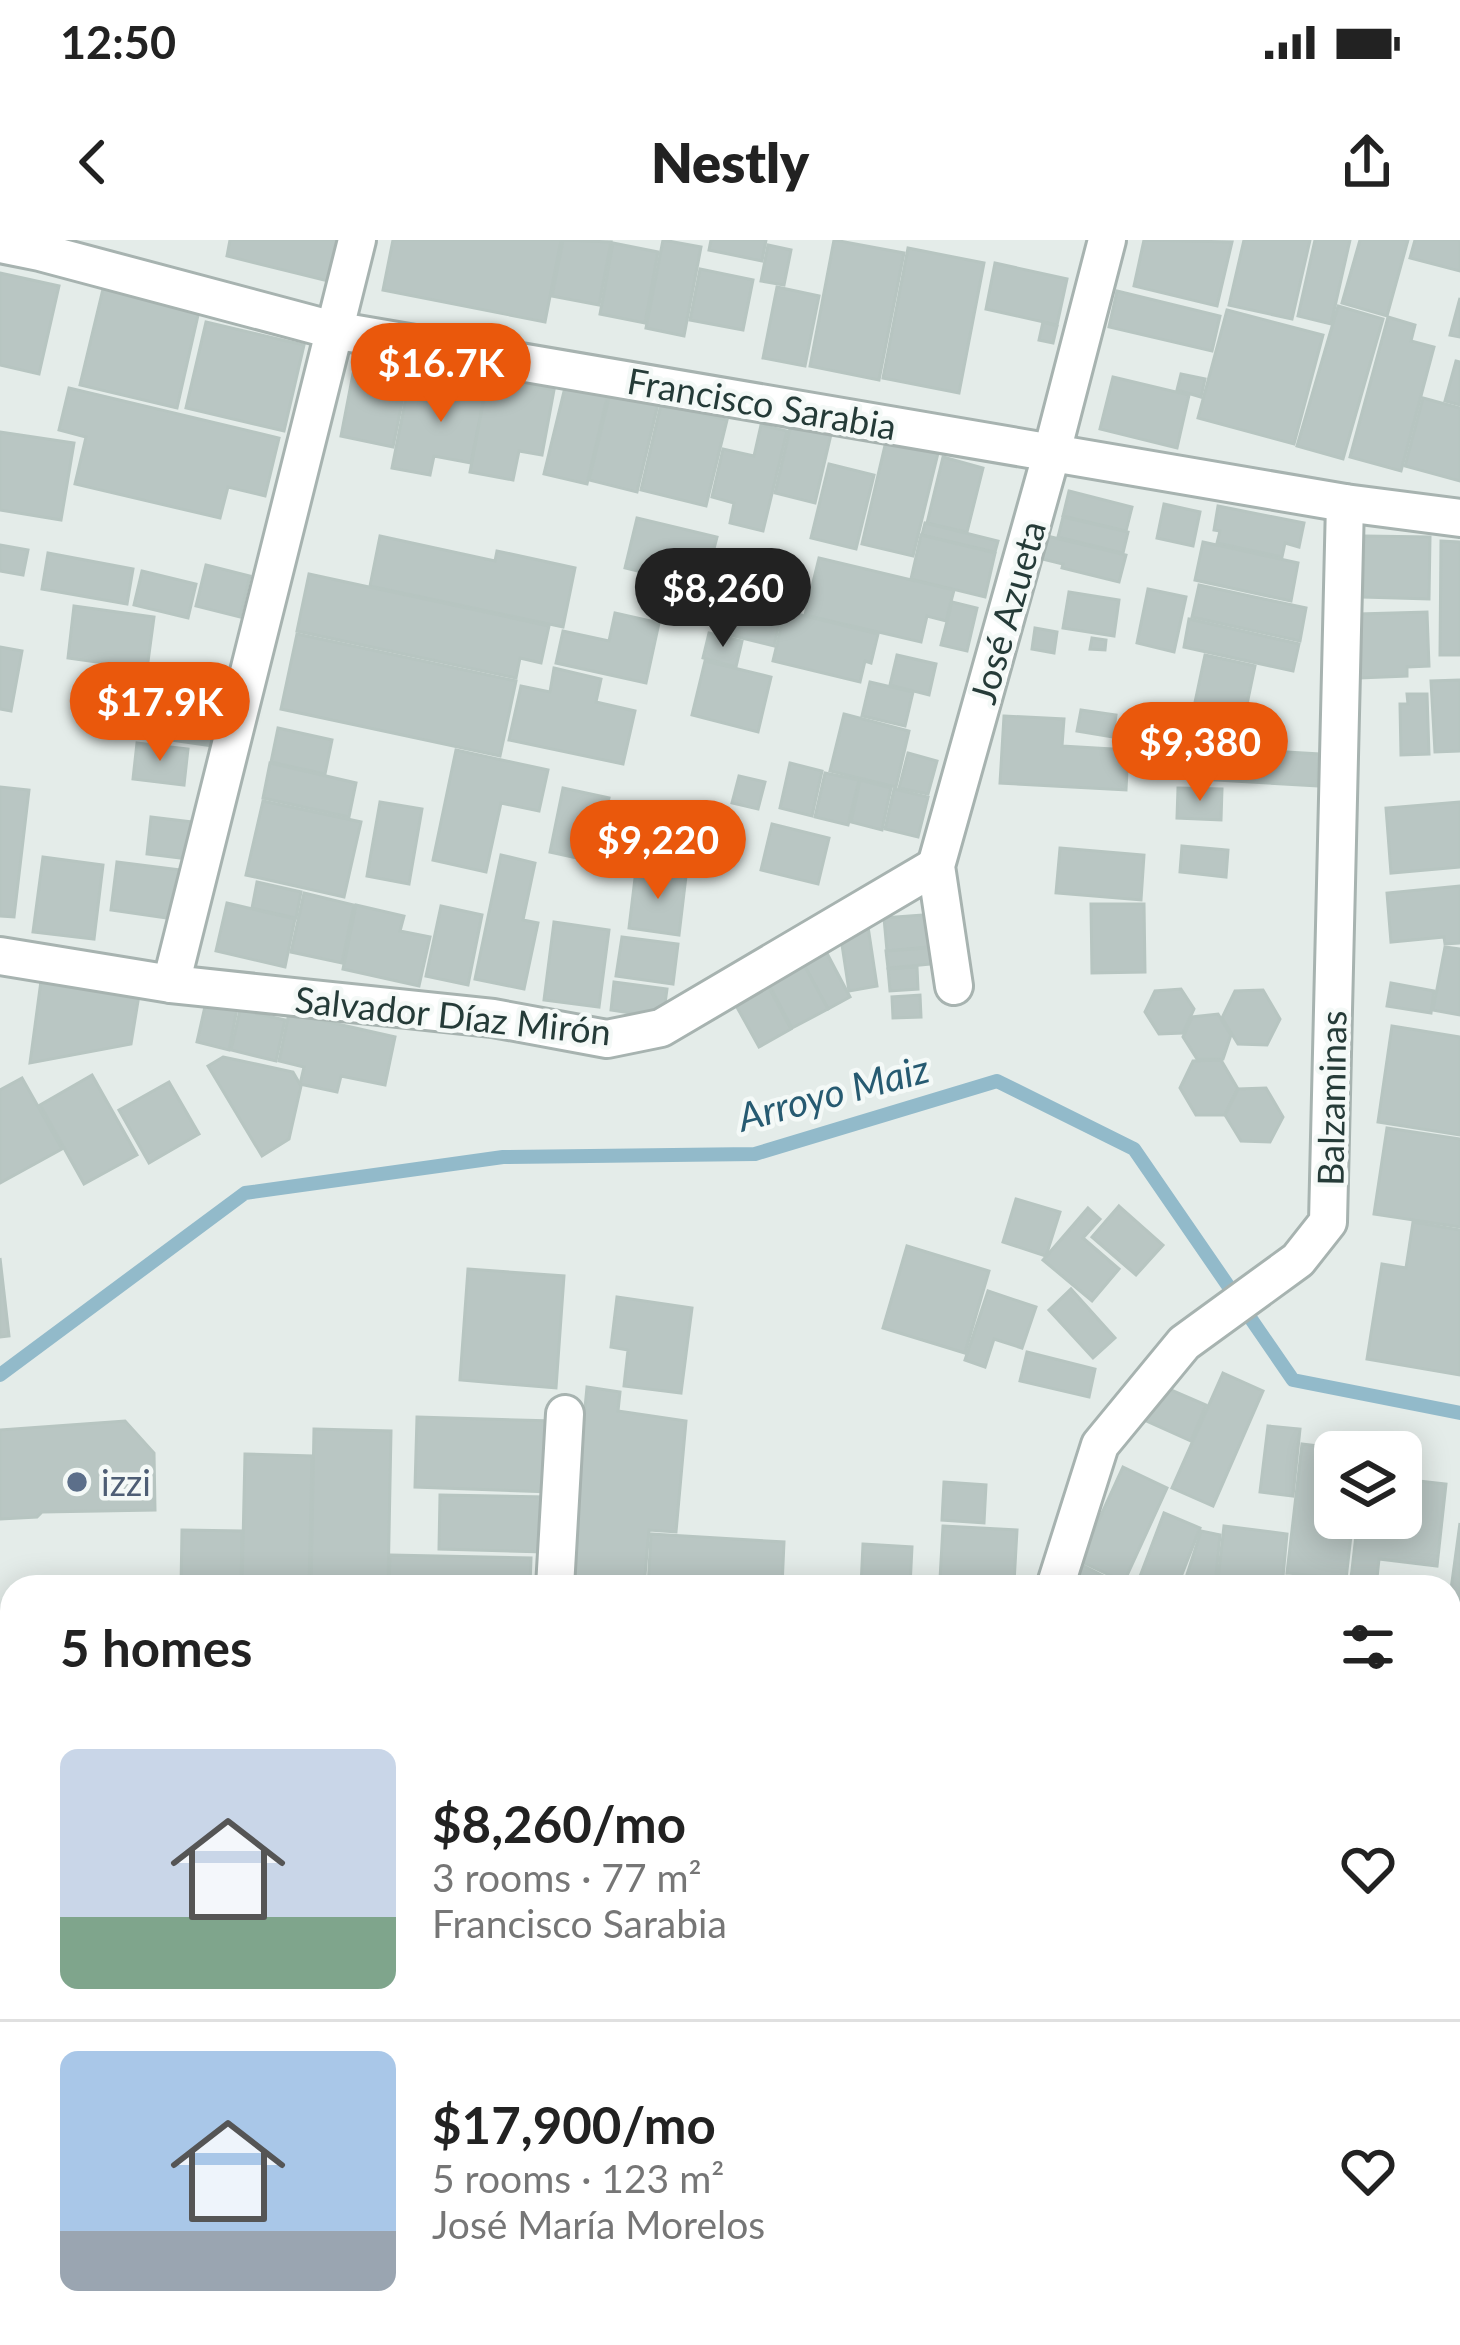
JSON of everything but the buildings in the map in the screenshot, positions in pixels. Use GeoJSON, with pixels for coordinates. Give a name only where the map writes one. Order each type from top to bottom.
{"type":"FeatureCollection","features":[{"type":"Feature","properties":{"kind":"street"},"geometry":{"type":"LineString","coordinates":[[171,984],[357,240]]}},
{"type":"Feature","properties":{"kind":"street","name":"José Azueta"},"geometry":{"type":"LineString","coordinates":[[954,986],[935,866],[1107,240]]}},
{"type":"Feature","properties":{"kind":"street","name":"Francisco Sarabia"},"geometry":{"type":"LineString","coordinates":[[0,244],[41,246],[333,330],[1345,503],[1460,518]]}},
{"type":"Feature","properties":{"kind":"street","name":"Balzaminas"},"geometry":{"type":"LineString","coordinates":[[1059,1575],[1100,1445],[1184,1343],[1298,1260],[1328,1222],[1345,503]]}},
{"type":"Feature","properties":{"kind":"street","name":"Salvador Díaz Mirón"},"geometry":{"type":"LineString","coordinates":[[0,956],[171,984],[493,1018],[607,1039],[661,1028],[935,866]]}},
{"type":"Feature","properties":{"kind":"street"},"geometry":{"type":"LineString","coordinates":[[556,1575],[565,1414]]}},
{"type":"Feature","properties":{"kind":"waterway","name":"Arroyo Maiz"},"geometry":{"type":"LineString","coordinates":[[0,1375],[245,1193],[503,1157],[755,1154],[997,1081],[1134,1149],[1293,1380],[1460,1413]]}},
{"type":"Feature","properties":{"kind":"place","name":"izzi"},"geometry":{"type":"Point","coordinates":[77,1482]}}]}
